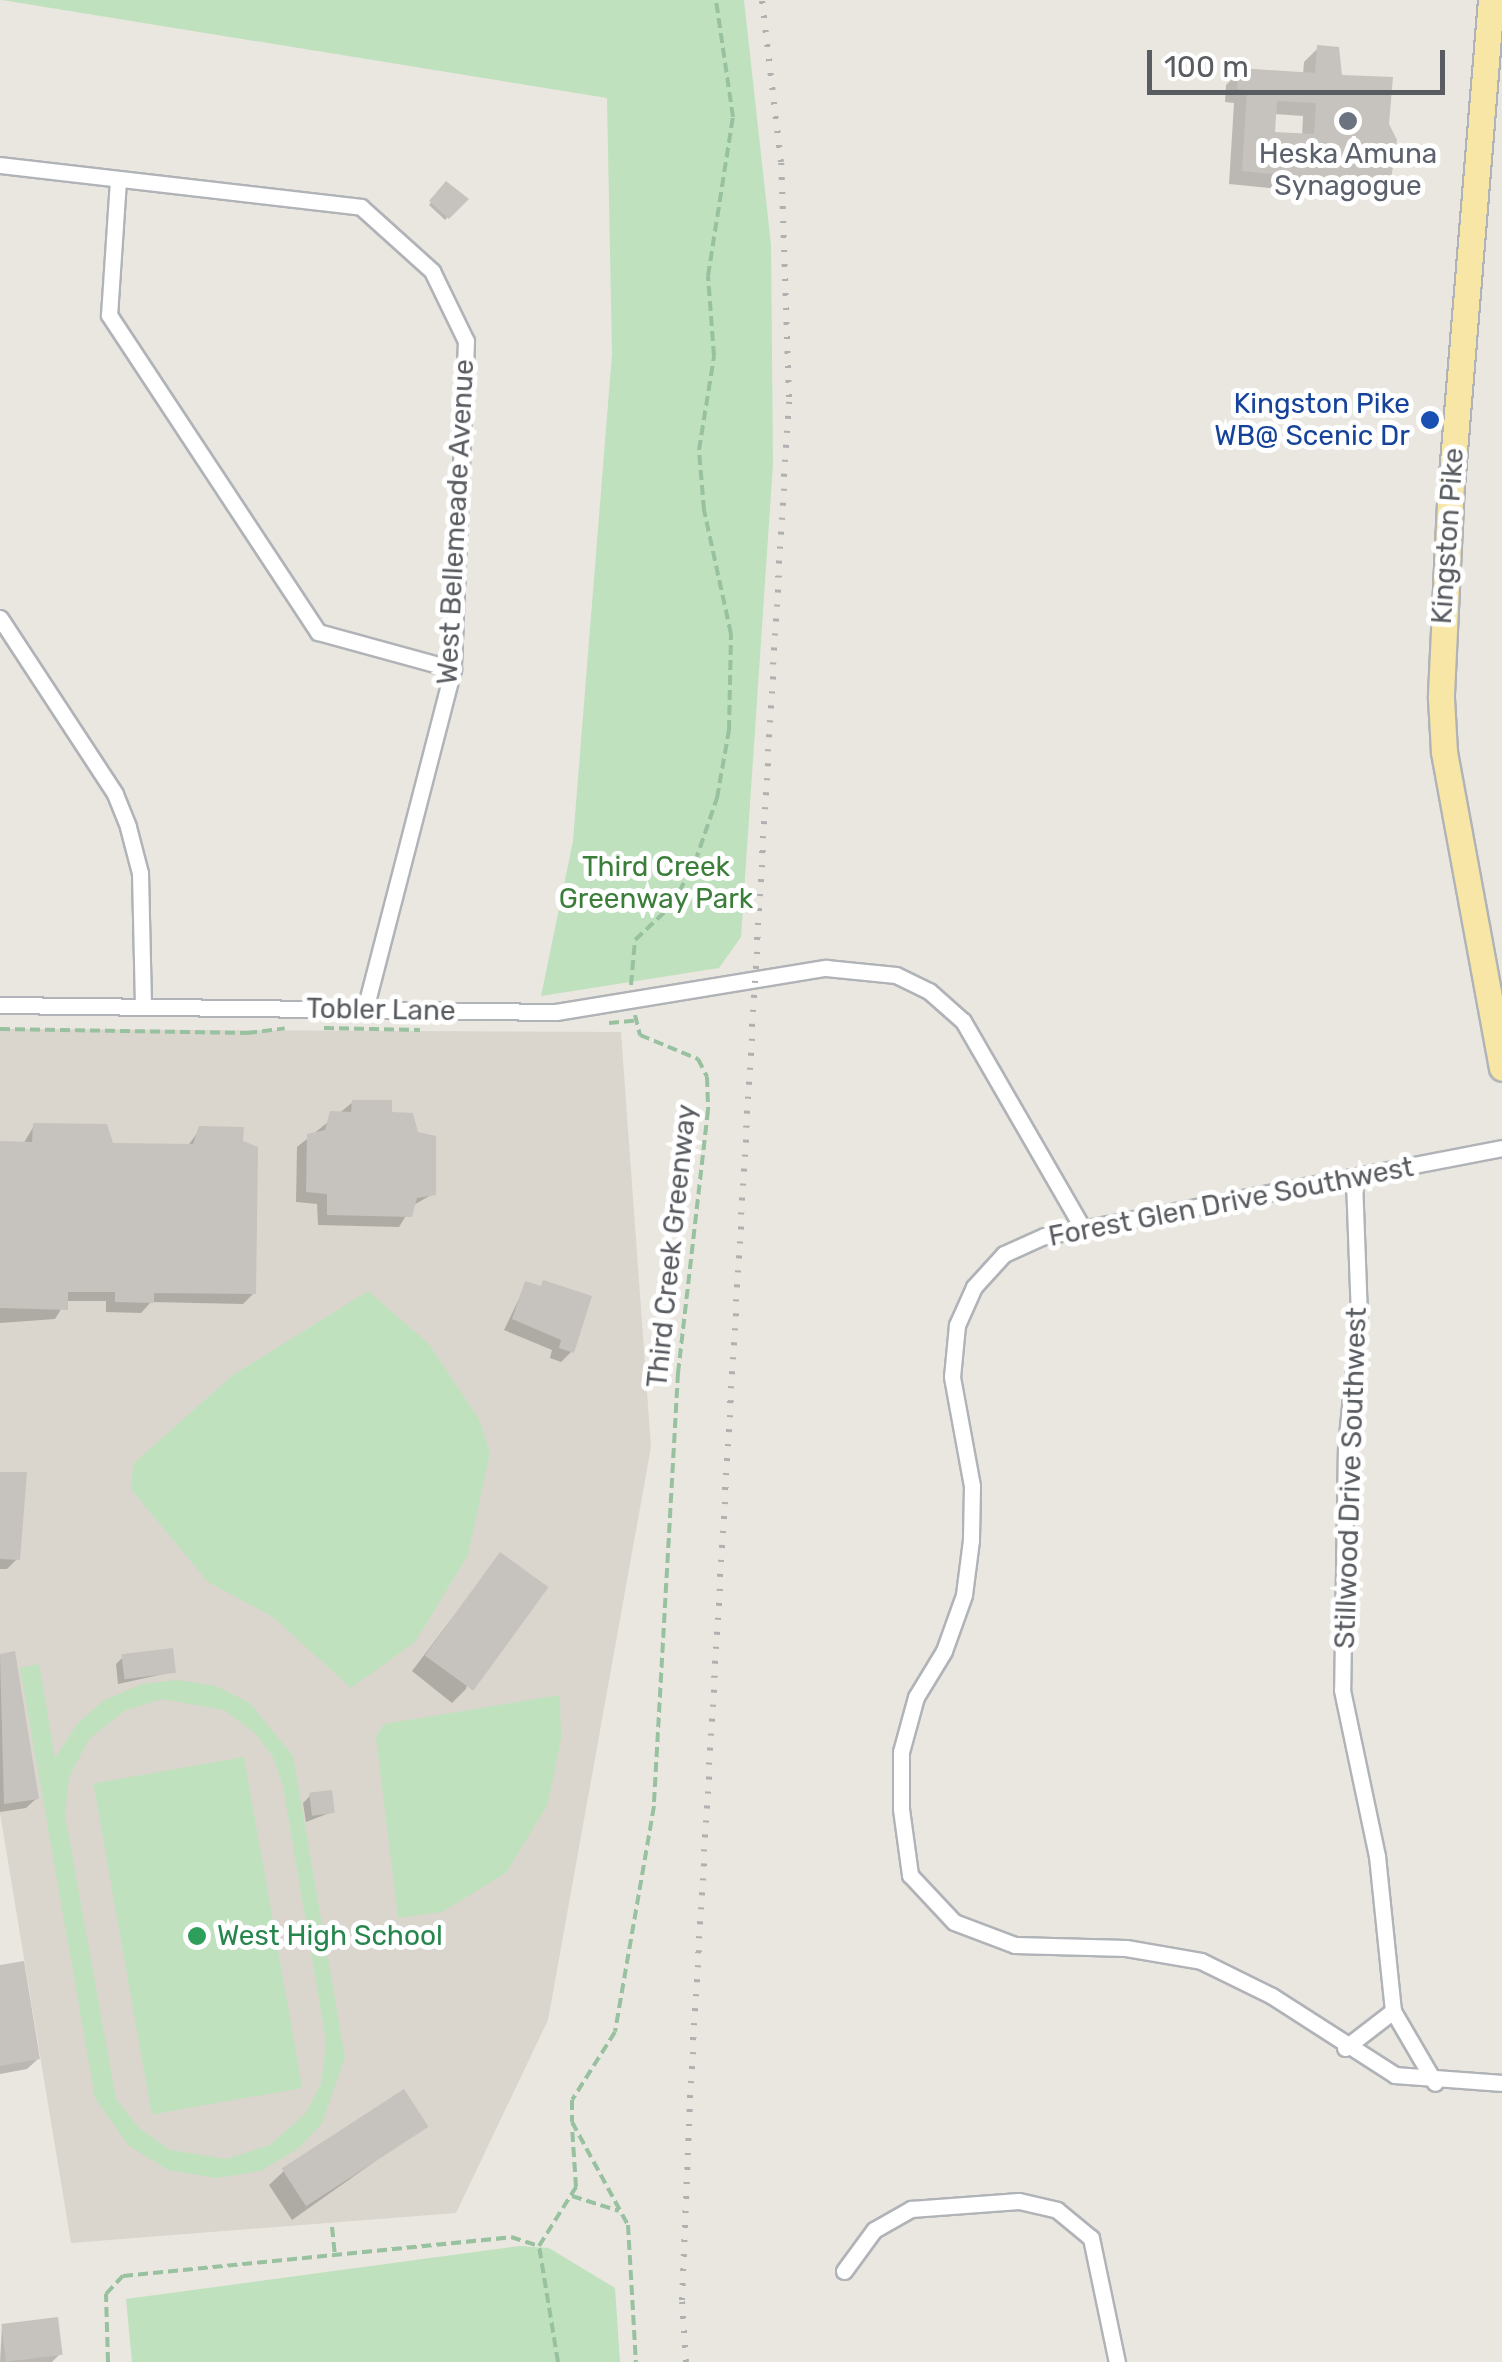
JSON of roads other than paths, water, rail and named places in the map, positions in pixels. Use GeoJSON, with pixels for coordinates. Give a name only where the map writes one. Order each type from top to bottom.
{"type":"FeatureCollection","features":[{"type":"Feature","properties":{"kind":"main road","name":"Kingston Pike"},"geometry":{"type":"LineString","coordinates":[[1491,0],[1451,482],[1441,698],[1444,752],[1502,1068]]}},
{"type":"Feature","properties":{"kind":"street"},"geometry":{"type":"LineString","coordinates":[[0,165],[118,180],[109,315],[318,632],[453,669]]}},
{"type":"Feature","properties":{"kind":"street","name":"West Bellemeade Avenue"},"geometry":{"type":"LineString","coordinates":[[118,180],[362,206],[432,271],[466,341],[453,669],[365,1010]]}},
{"type":"Feature","properties":{"kind":"street"},"geometry":{"type":"LineString","coordinates":[[0,618],[114,794],[128,828],[140,873],[143,1006]]}},
{"type":"Feature","properties":{"kind":"street","name":"Tobler Lane"},"geometry":{"type":"LineString","coordinates":[[0,1005],[556,1012],[759,977],[865,969],[929,991],[963,1021],[1083,1228]]}},
{"type":"Feature","properties":{"kind":"street","name":"Forest Glen Drive Southwest"},"geometry":{"type":"LineString","coordinates":[[1502,1148],[1354,1180],[1083,1228],[1004,1254],[974,1287],[957,1324],[952,1377],[972,1486],[964,1595],[944,1651],[916,1697],[902,1752],[910,1875],[954,1922],[1015,1945],[1126,1948],[1201,1961],[1272,1996],[1345,2048],[1395,2075],[1435,2083],[1502,2083]]}},
{"type":"Feature","properties":{"kind":"street","name":"Stillwood Drive Southwest"},"geometry":{"type":"LineString","coordinates":[[1354,1180],[1359,1318],[1346,1445],[1342,1690],[1377,1856],[1393,2010],[1435,2083]]}},
{"type":"Feature","properties":{"kind":"street"},"geometry":{"type":"LineString","coordinates":[[1345,2048],[1393,2010]]}},
{"type":"Feature","properties":{"kind":"street"},"geometry":{"type":"LineString","coordinates":[[844,2271],[874,2230],[911,2208],[1019,2201],[1057,2210],[1091,2238],[1116,2362]]}},
{"type":"Feature","properties":{"kind":"railway"},"geometry":{"type":"LineString","coordinates":[[686,2362],[682,2300],[690,2098],[789,397],[781,162],[762,0]]}},
{"type":"Feature","properties":{"kind":"place","name":"Heska Amuna Synagogue"},"geometry":{"type":"Point","coordinates":[1348,121]}},
{"type":"Feature","properties":{"kind":"place","name":"Kingston Pike WB@ Scenic Dr"},"geometry":{"type":"Point","coordinates":[1430,420]}},
{"type":"Feature","properties":{"kind":"place","name":"West High School"},"geometry":{"type":"Point","coordinates":[197,1936]}},
{"type":"Feature","properties":{"kind":"park label","name":"Third Creek Greenway Park"},"geometry":{"type":"Point","coordinates":[656,883]}}]}
